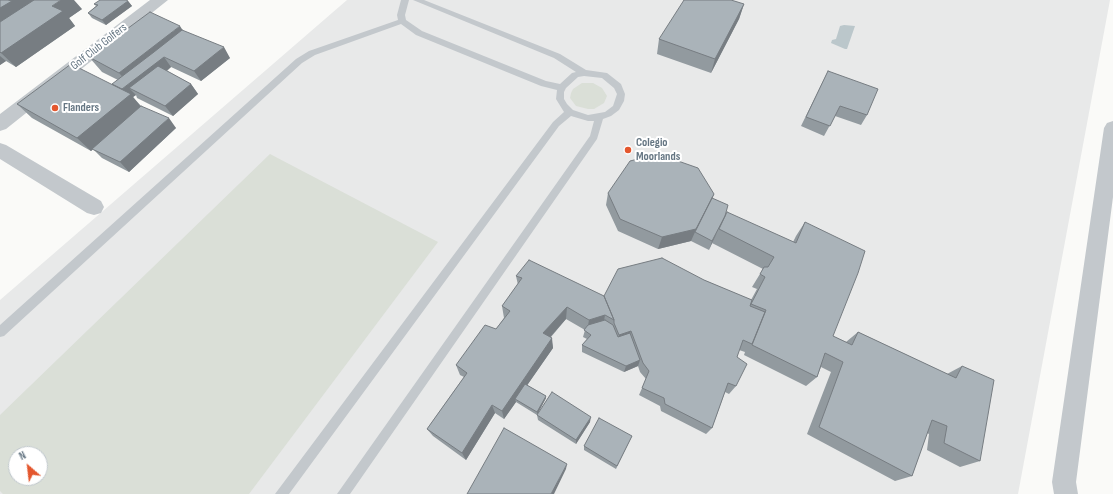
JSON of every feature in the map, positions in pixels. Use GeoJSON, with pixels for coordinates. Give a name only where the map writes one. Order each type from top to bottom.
{"type":"FeatureCollection","features":[{"type":"Feature","properties":{"kind":"street","name":"Golf Club Golfers"},"geometry":{"type":"LineString","coordinates":[[0,124],[160,0]]}},
{"type":"Feature","properties":{"kind":"street"},"geometry":{"type":"LineString","coordinates":[[1066,494],[1064,482],[1113,128]]}},
{"type":"Feature","properties":{"kind":"street"},"geometry":{"type":"LineString","coordinates":[[0,150],[94,207]]}},
{"type":"Feature","properties":{"kind":"lane"},"geometry":{"type":"LineString","coordinates":[[405,0],[401,15],[402,21],[419,32],[544,84],[562,88]]}},
{"type":"Feature","properties":{"kind":"lane"},"geometry":{"type":"LineString","coordinates":[[417,0],[557,56],[584,73]]}},
{"type":"Feature","properties":{"kind":"lane"},"geometry":{"type":"LineString","coordinates":[[0,332],[300,62],[312,53],[402,21]]}},
{"type":"Feature","properties":{"kind":"lane"},"geometry":{"type":"LineString","coordinates":[[584,73],[599,74],[612,80],[618,86],[621,94],[620,101],[616,108],[608,114],[588,118],[570,112],[560,100],[560,92],[568,80],[584,73]]}},
{"type":"Feature","properties":{"kind":"lane"},"geometry":{"type":"LineString","coordinates":[[281,494],[556,124],[570,112]]}},
{"type":"Feature","properties":{"kind":"lane"},"geometry":{"type":"LineString","coordinates":[[343,494],[594,137],[599,117]]}},
{"type":"Feature","properties":{"kind":"shaded area","name":"Colegio Moorlands"},"geometry":{"type":"Polygon","coordinates":[[[347,0],[1110,0],[1018,494],[0,494],[0,300],[347,0]]]}},
{"type":"Feature","properties":{"kind":"shaded area"},"geometry":{"type":"Polygon","coordinates":[[[840,26],[855,26],[847,49],[831,43],[832,40],[836,39],[840,26]]]}},
{"type":"Feature","properties":{"kind":"shaded area"},"geometry":{"type":"Polygon","coordinates":[[[582,83],[593,83],[602,88],[607,96],[604,103],[594,109],[576,106],[570,98],[571,93],[573,89],[582,83]]]}},
{"type":"Feature","properties":{"kind":"shaded area"},"geometry":{"type":"Polygon","coordinates":[[[270,154],[438,242],[249,494],[3,494],[0,491],[0,415],[270,154]]]}},
{"type":"Feature","properties":{"kind":"building"},"geometry":{"type":"Polygon","coordinates":[[[0,0],[8,0],[12,1],[0,8],[0,0]]]}},
{"type":"Feature","properties":{"kind":"building"},"geometry":{"type":"Polygon","coordinates":[[[34,0],[61,0],[52,6],[63,11],[1,53],[0,22],[34,0]]]}},
{"type":"Feature","properties":{"kind":"building"},"geometry":{"type":"Polygon","coordinates":[[[100,0],[128,1],[102,20],[88,13],[98,5],[94,4],[100,0]]]}},
{"type":"Feature","properties":{"kind":"building"},"geometry":{"type":"Polygon","coordinates":[[[684,0],[731,0],[744,4],[715,59],[659,39],[684,0]]]}},
{"type":"Feature","properties":{"kind":"building"},"geometry":{"type":"Polygon","coordinates":[[[150,12],[180,26],[119,73],[89,57],[150,12]]]}},
{"type":"Feature","properties":{"kind":"building"},"geometry":{"type":"Polygon","coordinates":[[[182,30],[224,47],[194,71],[164,57],[122,89],[112,84],[154,52],[182,30]]]}},
{"type":"Feature","properties":{"kind":"building"},"geometry":{"type":"Polygon","coordinates":[[[71,64],[131,94],[77,138],[17,104],[71,64]]]}},
{"type":"Feature","properties":{"kind":"building"},"geometry":{"type":"Polygon","coordinates":[[[158,66],[191,84],[165,106],[129,88],[158,66]]]}},
{"type":"Feature","properties":{"kind":"building"},"geometry":{"type":"Polygon","coordinates":[[[828,71],[878,89],[867,115],[840,106],[830,126],[806,117],[828,71]]]}},
{"type":"Feature","properties":{"kind":"building"},"geometry":{"type":"Polygon","coordinates":[[[141,106],[169,118],[120,162],[92,149],[141,106]]]}},
{"type":"Feature","properties":{"kind":"building"},"geometry":{"type":"Polygon","coordinates":[[[658,154],[698,168],[714,194],[696,229],[662,237],[620,219],[608,193],[630,161],[658,154]]]}},
{"type":"Feature","properties":{"kind":"building"},"geometry":{"type":"Polygon","coordinates":[[[712,198],[728,205],[725,216],[712,241],[695,232],[712,198]]]}},
{"type":"Feature","properties":{"kind":"building"},"geometry":{"type":"Polygon","coordinates":[[[727,212],[796,243],[805,222],[865,251],[858,273],[833,336],[852,345],[858,332],[956,378],[962,366],[994,380],[980,461],[944,443],[947,426],[932,420],[912,476],[819,427],[843,362],[825,353],[817,377],[752,345],[766,310],[751,304],[765,277],[760,274],[764,267],[768,267],[774,257],[719,229],[727,212]]]}},
{"type":"Feature","properties":{"kind":"building"},"geometry":{"type":"Polygon","coordinates":[[[662,258],[704,280],[752,300],[750,306],[765,312],[752,344],[743,340],[737,357],[747,364],[736,386],[728,383],[712,428],[665,404],[664,398],[642,388],[649,371],[643,363],[631,331],[619,335],[604,296],[618,269],[662,258]]]}},
{"type":"Feature","properties":{"kind":"building"},"geometry":{"type":"Polygon","coordinates":[[[529,260],[604,296],[614,320],[605,315],[589,320],[567,307],[543,333],[552,338],[502,411],[492,405],[462,453],[427,429],[467,373],[456,365],[485,325],[496,329],[510,311],[502,306],[522,278],[516,276],[529,260]]]}},
{"type":"Feature","properties":{"kind":"building"},"geometry":{"type":"Polygon","coordinates":[[[605,320],[613,325],[618,337],[630,333],[640,360],[626,366],[582,345],[591,335],[584,330],[588,325],[605,320]]]}},
{"type":"Feature","properties":{"kind":"building"},"geometry":{"type":"Polygon","coordinates":[[[525,384],[546,396],[537,412],[515,399],[525,384]]]}},
{"type":"Feature","properties":{"kind":"building"},"geometry":{"type":"Polygon","coordinates":[[[552,392],[591,417],[576,440],[537,415],[552,392]]]}},
{"type":"Feature","properties":{"kind":"building"},"geometry":{"type":"Polygon","coordinates":[[[599,418],[632,436],[617,466],[584,446],[599,418]]]}},
{"type":"Feature","properties":{"kind":"building"},"geometry":{"type":"Polygon","coordinates":[[[504,428],[567,464],[551,494],[467,494],[504,428]]]}},
{"type":"Feature","properties":{"kind":"place","name":"Flanders"},"geometry":{"type":"Point","coordinates":[55,108]}},
{"type":"Feature","properties":{"kind":"place","name":"Colegio Moorlands"},"geometry":{"type":"Point","coordinates":[628,150]}}]}
